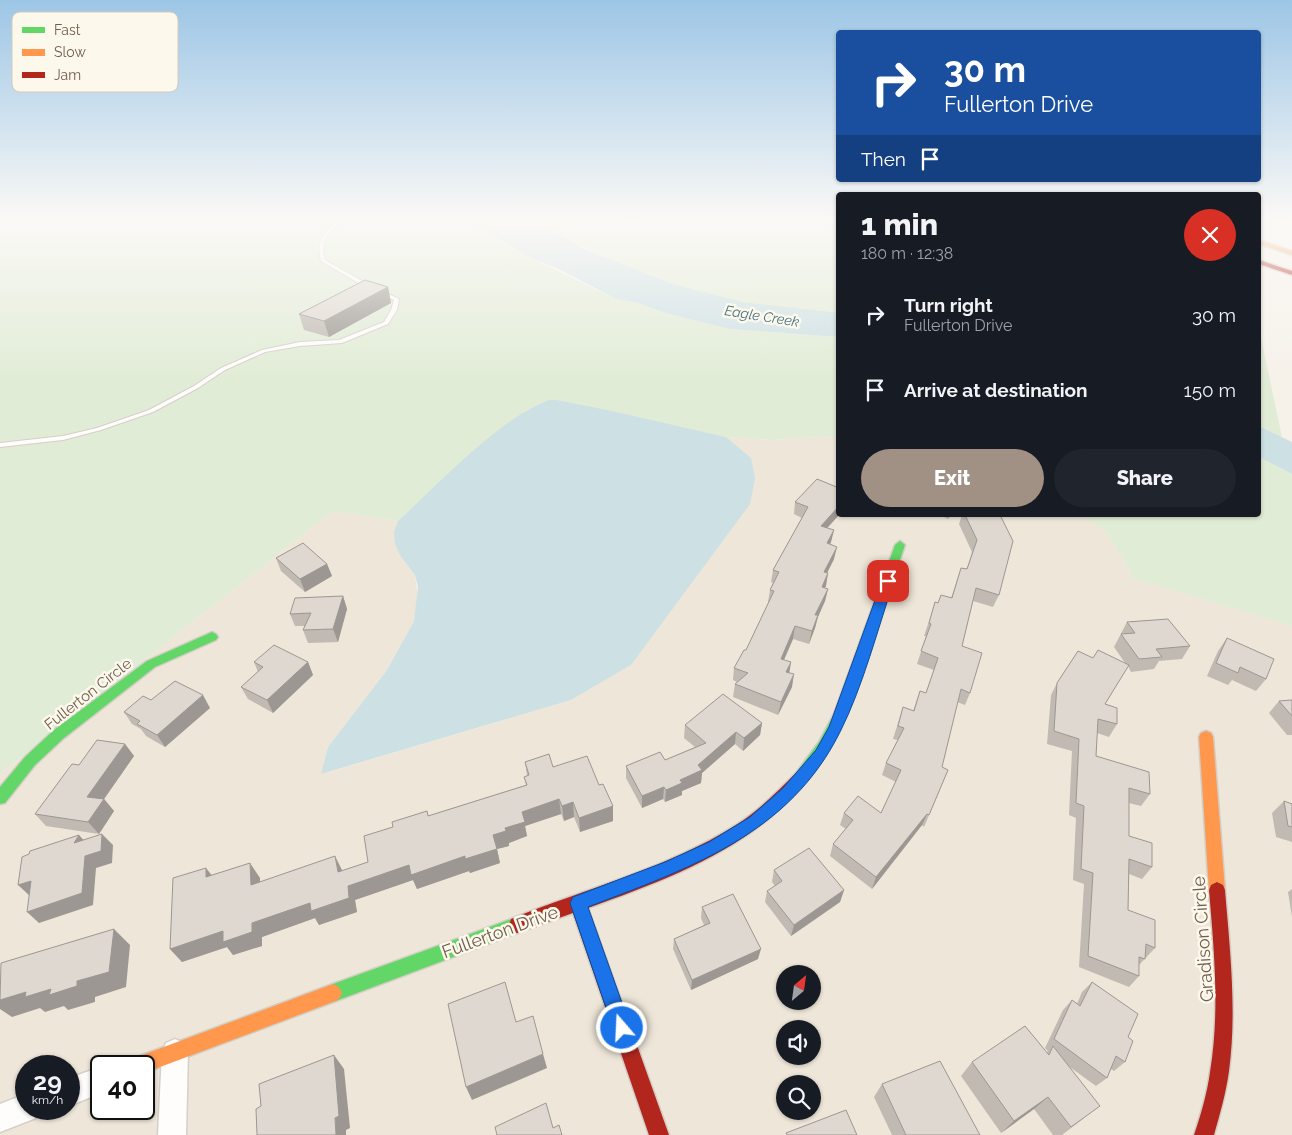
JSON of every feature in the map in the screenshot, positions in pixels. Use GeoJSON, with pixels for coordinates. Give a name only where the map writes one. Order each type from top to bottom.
{"type":"FeatureCollection","features":[{"type":"Feature","properties":{"kind":"street","name":"Fullerton Drive"},"geometry":{"type":"LineString","coordinates":[[155,1059],[670,868],[715,848],[760,818],[799,781],[821,754],[842,713],[900,545]]}},
{"type":"Feature","properties":{"kind":"street","name":"Fullerton Circle"},"geometry":{"type":"LineString","coordinates":[[0,798],[35,756],[82,716],[151,664],[212,637]]}},
{"type":"Feature","properties":{"kind":"street","name":"Gradison Circle"},"geometry":{"type":"LineString","coordinates":[[1204,1135],[1218,1091],[1225,1047],[1226,1019],[1206,738]]}},
{"type":"Feature","properties":{"kind":"street"},"geometry":{"type":"LineString","coordinates":[[578,903],[659,1135]]}},
{"type":"Feature","properties":{"kind":"street"},"geometry":{"type":"LineString","coordinates":[[172,1135],[175,1052]]}},
{"type":"Feature","properties":{"kind":"street"},"geometry":{"type":"LineString","coordinates":[[0,1118],[15,1112]]}},
{"type":"Feature","properties":{"kind":"lane"},"geometry":{"type":"LineString","coordinates":[[0,445],[63,438],[99,429],[150,411],[196,387],[223,369],[264,351],[300,344],[340,342],[386,323],[394,310],[397,299],[364,285],[344,273]]}},
{"type":"Feature","properties":{"kind":"shaded area"},"geometry":{"type":"Polygon","coordinates":[[[836,436],[836,517],[1086,517],[1106,532],[1124,560],[1132,578],[1292,626],[1292,1135],[0,1135],[0,774],[333,511],[398,521],[394,531],[401,557],[415,575],[418,600],[414,621],[387,670],[328,747],[322,774],[571,700],[631,665],[751,459],[726,437],[772,440],[836,436]]]}},
{"type":"Feature","properties":{"kind":"green space"},"geometry":{"type":"Polygon","coordinates":[[[0,273],[562,273],[616,299],[638,303],[669,314],[730,329],[836,337],[836,436],[772,440],[726,437],[557,400],[541,403],[527,410],[486,441],[398,521],[333,511],[0,774],[0,273]]]}},
{"type":"Feature","properties":{"kind":"green space"},"geometry":{"type":"Polygon","coordinates":[[[643,273],[836,273],[836,315],[735,300],[674,285],[643,273]]]}},
{"type":"Feature","properties":{"kind":"green space"},"geometry":{"type":"Polygon","coordinates":[[[1261,337],[1282,437],[1261,427],[1261,337]]]}},
{"type":"Feature","properties":{"kind":"green space"},"geometry":{"type":"Polygon","coordinates":[[[1261,458],[1292,474],[1292,626],[1132,578],[1124,560],[1106,532],[1086,517],[1261,517],[1261,458]]]}},
{"type":"Feature","properties":{"kind":"water","name":"Eagle Creek"},"geometry":{"type":"Polygon","coordinates":[[[566,273],[645,273],[675,285],[743,302],[836,313],[836,337],[730,329],[669,314],[638,303],[616,299],[566,273]]]}},
{"type":"Feature","properties":{"kind":"water"},"geometry":{"type":"Polygon","coordinates":[[[549,400],[607,410],[726,437],[751,458],[755,478],[750,504],[631,665],[571,700],[321,774],[328,747],[387,670],[414,621],[418,587],[415,575],[401,557],[395,544],[394,531],[398,521],[450,471],[490,437],[530,409],[549,400]]]}},
{"type":"Feature","properties":{"kind":"water"},"geometry":{"type":"Polygon","coordinates":[[[1261,427],[1292,442],[1292,474],[1261,458],[1261,427]]]}},
{"type":"Feature","properties":{"kind":"building"},"geometry":{"type":"Polygon","coordinates":[[[365,280],[388,287],[324,321],[299,314],[365,280]]]}},
{"type":"Feature","properties":{"kind":"building"},"geometry":{"type":"Polygon","coordinates":[[[817,479],[836,487],[836,509],[821,526],[834,530],[827,543],[837,547],[824,572],[828,573],[822,587],[828,589],[815,615],[818,615],[812,631],[795,626],[781,659],[791,662],[786,672],[794,674],[781,702],[735,684],[748,673],[734,668],[744,650],[746,650],[774,591],[770,590],[779,572],[773,570],[808,507],[795,502],[817,479]]]}},
{"type":"Feature","properties":{"kind":"building"},"geometry":{"type":"Polygon","coordinates":[[[966,517],[1001,517],[1013,541],[999,595],[976,588],[962,646],[982,653],[970,693],[961,689],[942,767],[948,770],[929,815],[927,814],[876,877],[833,844],[853,820],[844,813],[858,796],[881,813],[901,770],[886,763],[904,728],[898,726],[903,707],[914,711],[920,691],[926,693],[938,658],[921,651],[931,624],[929,623],[935,602],[938,603],[941,595],[952,598],[961,568],[967,569],[977,540],[966,517]]]}},
{"type":"Feature","properties":{"kind":"building"},"geometry":{"type":"Polygon","coordinates":[[[303,543],[327,564],[300,579],[276,558],[303,543]]]}},
{"type":"Feature","properties":{"kind":"building"},"geometry":{"type":"Polygon","coordinates":[[[343,596],[333,629],[303,630],[311,613],[290,614],[295,598],[343,596]]]}},
{"type":"Feature","properties":{"kind":"building"},"geometry":{"type":"Polygon","coordinates":[[[1168,619],[1190,646],[1156,649],[1162,657],[1139,659],[1121,634],[1135,633],[1127,622],[1168,619]]]}},
{"type":"Feature","properties":{"kind":"building"},"geometry":{"type":"Polygon","coordinates":[[[1227,638],[1274,659],[1266,679],[1240,667],[1238,673],[1216,663],[1227,638]]]}},
{"type":"Feature","properties":{"kind":"building"},"geometry":{"type":"Polygon","coordinates":[[[274,645],[308,662],[267,700],[241,687],[263,667],[254,662],[274,645]]]}},
{"type":"Feature","properties":{"kind":"building"},"geometry":{"type":"Polygon","coordinates":[[[1098,650],[1129,665],[1105,704],[1117,708],[1117,724],[1098,719],[1096,756],[1149,772],[1150,794],[1129,788],[1129,836],[1152,843],[1152,867],[1129,859],[1128,910],[1155,920],[1155,948],[1146,944],[1145,959],[1139,957],[1139,976],[1088,956],[1093,873],[1081,869],[1084,806],[1076,803],[1079,739],[1054,731],[1057,683],[1078,651],[1093,658],[1098,650]]]}},
{"type":"Feature","properties":{"kind":"building"},"geometry":{"type":"Polygon","coordinates":[[[175,681],[203,695],[157,735],[137,724],[140,721],[124,712],[143,696],[151,700],[175,681]]]}},
{"type":"Feature","properties":{"kind":"building"},"geometry":{"type":"Polygon","coordinates":[[[723,694],[762,723],[744,738],[736,732],[698,765],[702,770],[680,780],[682,783],[666,790],[664,787],[642,796],[626,766],[660,752],[665,760],[706,743],[685,725],[723,694]]]}},
{"type":"Feature","properties":{"kind":"building"},"geometry":{"type":"Polygon","coordinates":[[[1292,700],[1292,716],[1279,701],[1292,700]]]}},
{"type":"Feature","properties":{"kind":"building"},"geometry":{"type":"Polygon","coordinates":[[[97,740],[125,744],[87,797],[104,799],[88,822],[35,814],[72,764],[79,765],[97,740]]]}},
{"type":"Feature","properties":{"kind":"building"},"geometry":{"type":"Polygon","coordinates":[[[549,754],[553,767],[587,756],[599,785],[603,784],[613,806],[579,818],[573,802],[562,806],[559,799],[522,812],[525,822],[505,828],[506,831],[493,835],[497,849],[465,859],[465,856],[411,875],[409,865],[348,886],[349,898],[311,911],[310,903],[252,923],[252,932],[223,942],[223,931],[170,949],[173,878],[206,868],[206,877],[250,863],[251,885],[335,856],[338,872],[368,862],[364,836],[393,827],[392,822],[427,811],[428,816],[527,785],[524,777],[529,775],[525,762],[549,754]]]}},
{"type":"Feature","properties":{"kind":"building"},"geometry":{"type":"Polygon","coordinates":[[[1284,801],[1292,804],[1292,827],[1288,826],[1284,801]]]}},
{"type":"Feature","properties":{"kind":"building"},"geometry":{"type":"Polygon","coordinates":[[[102,834],[101,851],[85,856],[82,893],[27,912],[31,881],[18,885],[22,857],[29,854],[30,851],[79,835],[74,843],[102,834]]]}},
{"type":"Feature","properties":{"kind":"building"},"geometry":{"type":"Polygon","coordinates":[[[809,848],[844,890],[794,925],[767,891],[782,881],[774,870],[809,848]]]}},
{"type":"Feature","properties":{"kind":"building"},"geometry":{"type":"Polygon","coordinates":[[[733,894],[761,949],[692,980],[674,939],[710,923],[702,907],[733,894]]]}},
{"type":"Feature","properties":{"kind":"building"},"geometry":{"type":"Polygon","coordinates":[[[114,929],[109,972],[77,981],[77,986],[49,995],[51,989],[25,997],[26,992],[0,1000],[1,963],[114,929]]]}},
{"type":"Feature","properties":{"kind":"building"},"geometry":{"type":"Polygon","coordinates":[[[505,982],[516,1022],[533,1016],[543,1054],[466,1087],[448,1004],[505,982]]]}},
{"type":"Feature","properties":{"kind":"building"},"geometry":{"type":"Polygon","coordinates":[[[1092,982],[1138,1014],[1128,1037],[1133,1041],[1125,1062],[1116,1056],[1107,1078],[1054,1039],[1072,1000],[1080,1006],[1092,982]]]}},
{"type":"Feature","properties":{"kind":"building"},"geometry":{"type":"Polygon","coordinates":[[[1025,1026],[1049,1055],[1053,1046],[1100,1106],[1071,1127],[1048,1097],[1014,1121],[972,1062],[1025,1026]]]}},
{"type":"Feature","properties":{"kind":"building"},"geometry":{"type":"Polygon","coordinates":[[[334,1055],[339,1116],[335,1118],[336,1135],[257,1135],[256,1109],[261,1106],[259,1084],[334,1055]]]}},
{"type":"Feature","properties":{"kind":"building"},"geometry":{"type":"Polygon","coordinates":[[[940,1061],[980,1135],[906,1135],[882,1084],[940,1061]]]}},
{"type":"Feature","properties":{"kind":"building"},"geometry":{"type":"Polygon","coordinates":[[[546,1103],[553,1128],[559,1125],[562,1135],[497,1135],[495,1127],[546,1103]]]}},
{"type":"Feature","properties":{"kind":"building"},"geometry":{"type":"Polygon","coordinates":[[[846,1110],[857,1135],[787,1135],[786,1133],[846,1110]]]}},
{"type":"Feature","properties":{"kind":"traffic: fast"},"geometry":{"type":"LineString","coordinates":[[801,777],[824,746],[840,714],[854,680],[900,545]]}},
{"type":"Feature","properties":{"kind":"traffic: fast"},"geometry":{"type":"LineString","coordinates":[[0,798],[30,761],[59,734],[151,664],[212,637]]}},
{"type":"Feature","properties":{"kind":"traffic: fast"},"geometry":{"type":"LineString","coordinates":[[333,993],[517,925]]}},
{"type":"Feature","properties":{"kind":"traffic: slow"},"geometry":{"type":"LineString","coordinates":[[1206,737],[1217,890]]}},
{"type":"Feature","properties":{"kind":"traffic: slow"},"geometry":{"type":"LineString","coordinates":[[155,1059],[333,993]]}},
{"type":"Feature","properties":{"kind":"traffic: jam"},"geometry":{"type":"LineString","coordinates":[[517,925],[631,884],[707,850],[742,829],[774,805],[801,777]]}},
{"type":"Feature","properties":{"kind":"traffic: jam"},"geometry":{"type":"LineString","coordinates":[[1204,1135],[1220,1073],[1223,1043],[1224,984],[1217,890]]}},
{"type":"Feature","properties":{"kind":"traffic: jam"},"geometry":{"type":"LineString","coordinates":[[578,903],[659,1135]]}},
{"type":"Feature","properties":{"kind":"route"},"geometry":{"type":"LineString","coordinates":[[622,1028],[578,903],[670,868],[715,848],[755,822],[788,793],[821,754],[835,729],[846,705],[888,581]]}}]}
